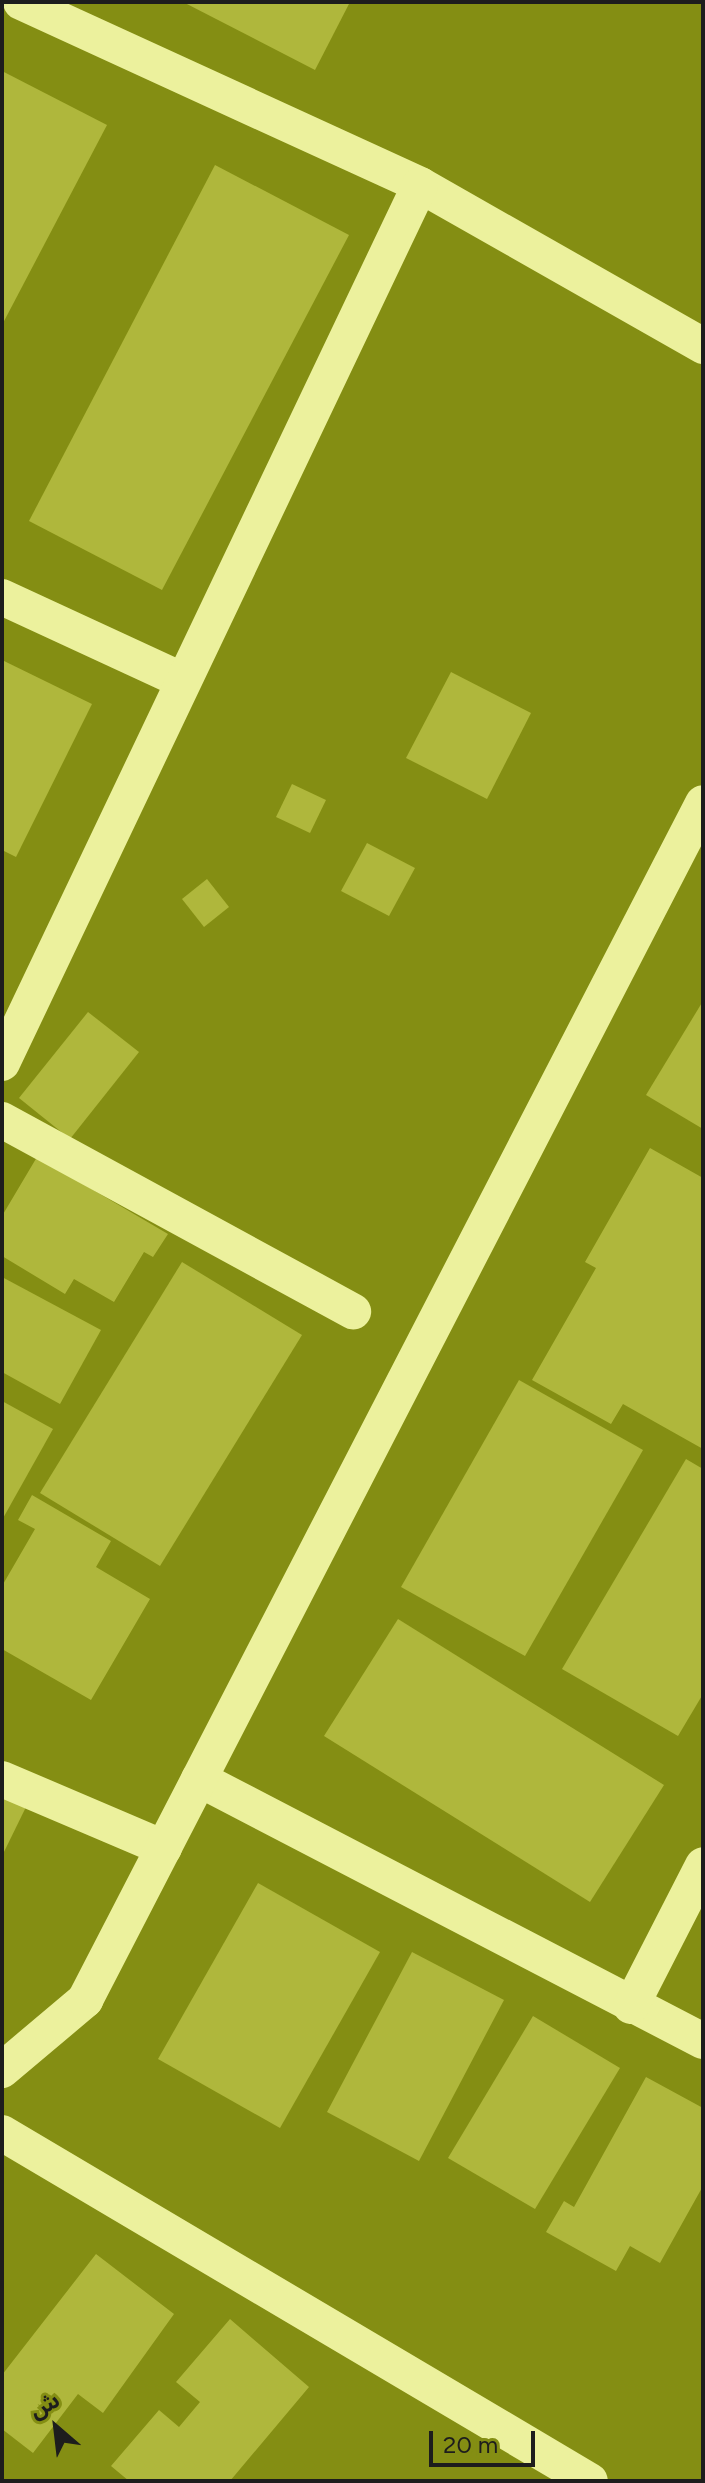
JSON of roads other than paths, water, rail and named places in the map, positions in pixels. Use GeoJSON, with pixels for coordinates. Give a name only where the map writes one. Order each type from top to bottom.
{"type":"FeatureCollection","features":[{"type":"Feature","properties":{"kind":"street"},"geometry":{"type":"LineString","coordinates":[[21,2],[420,185],[703,346]]}},
{"type":"Feature","properties":{"kind":"street"},"geometry":{"type":"LineString","coordinates":[[2,1063],[420,185]]}},
{"type":"Feature","properties":{"kind":"street"},"geometry":{"type":"LineString","coordinates":[[2,597],[182,680]]}},
{"type":"Feature","properties":{"kind":"street"},"geometry":{"type":"LineString","coordinates":[[2,2070],[85,2000],[703,803]]}},
{"type":"Feature","properties":{"kind":"street"},"geometry":{"type":"LineString","coordinates":[[2,1120],[353,1311]]}},
{"type":"Feature","properties":{"kind":"street"},"geometry":{"type":"LineString","coordinates":[[2,1779],[164,1848]]}},
{"type":"Feature","properties":{"kind":"street"},"geometry":{"type":"LineString","coordinates":[[199,1779],[703,2041]]}},
{"type":"Feature","properties":{"kind":"street"},"geometry":{"type":"LineString","coordinates":[[631,2006],[703,1865]]}},
{"type":"Feature","properties":{"kind":"street"},"geometry":{"type":"LineString","coordinates":[[2,2133],[590,2481]]}}]}
